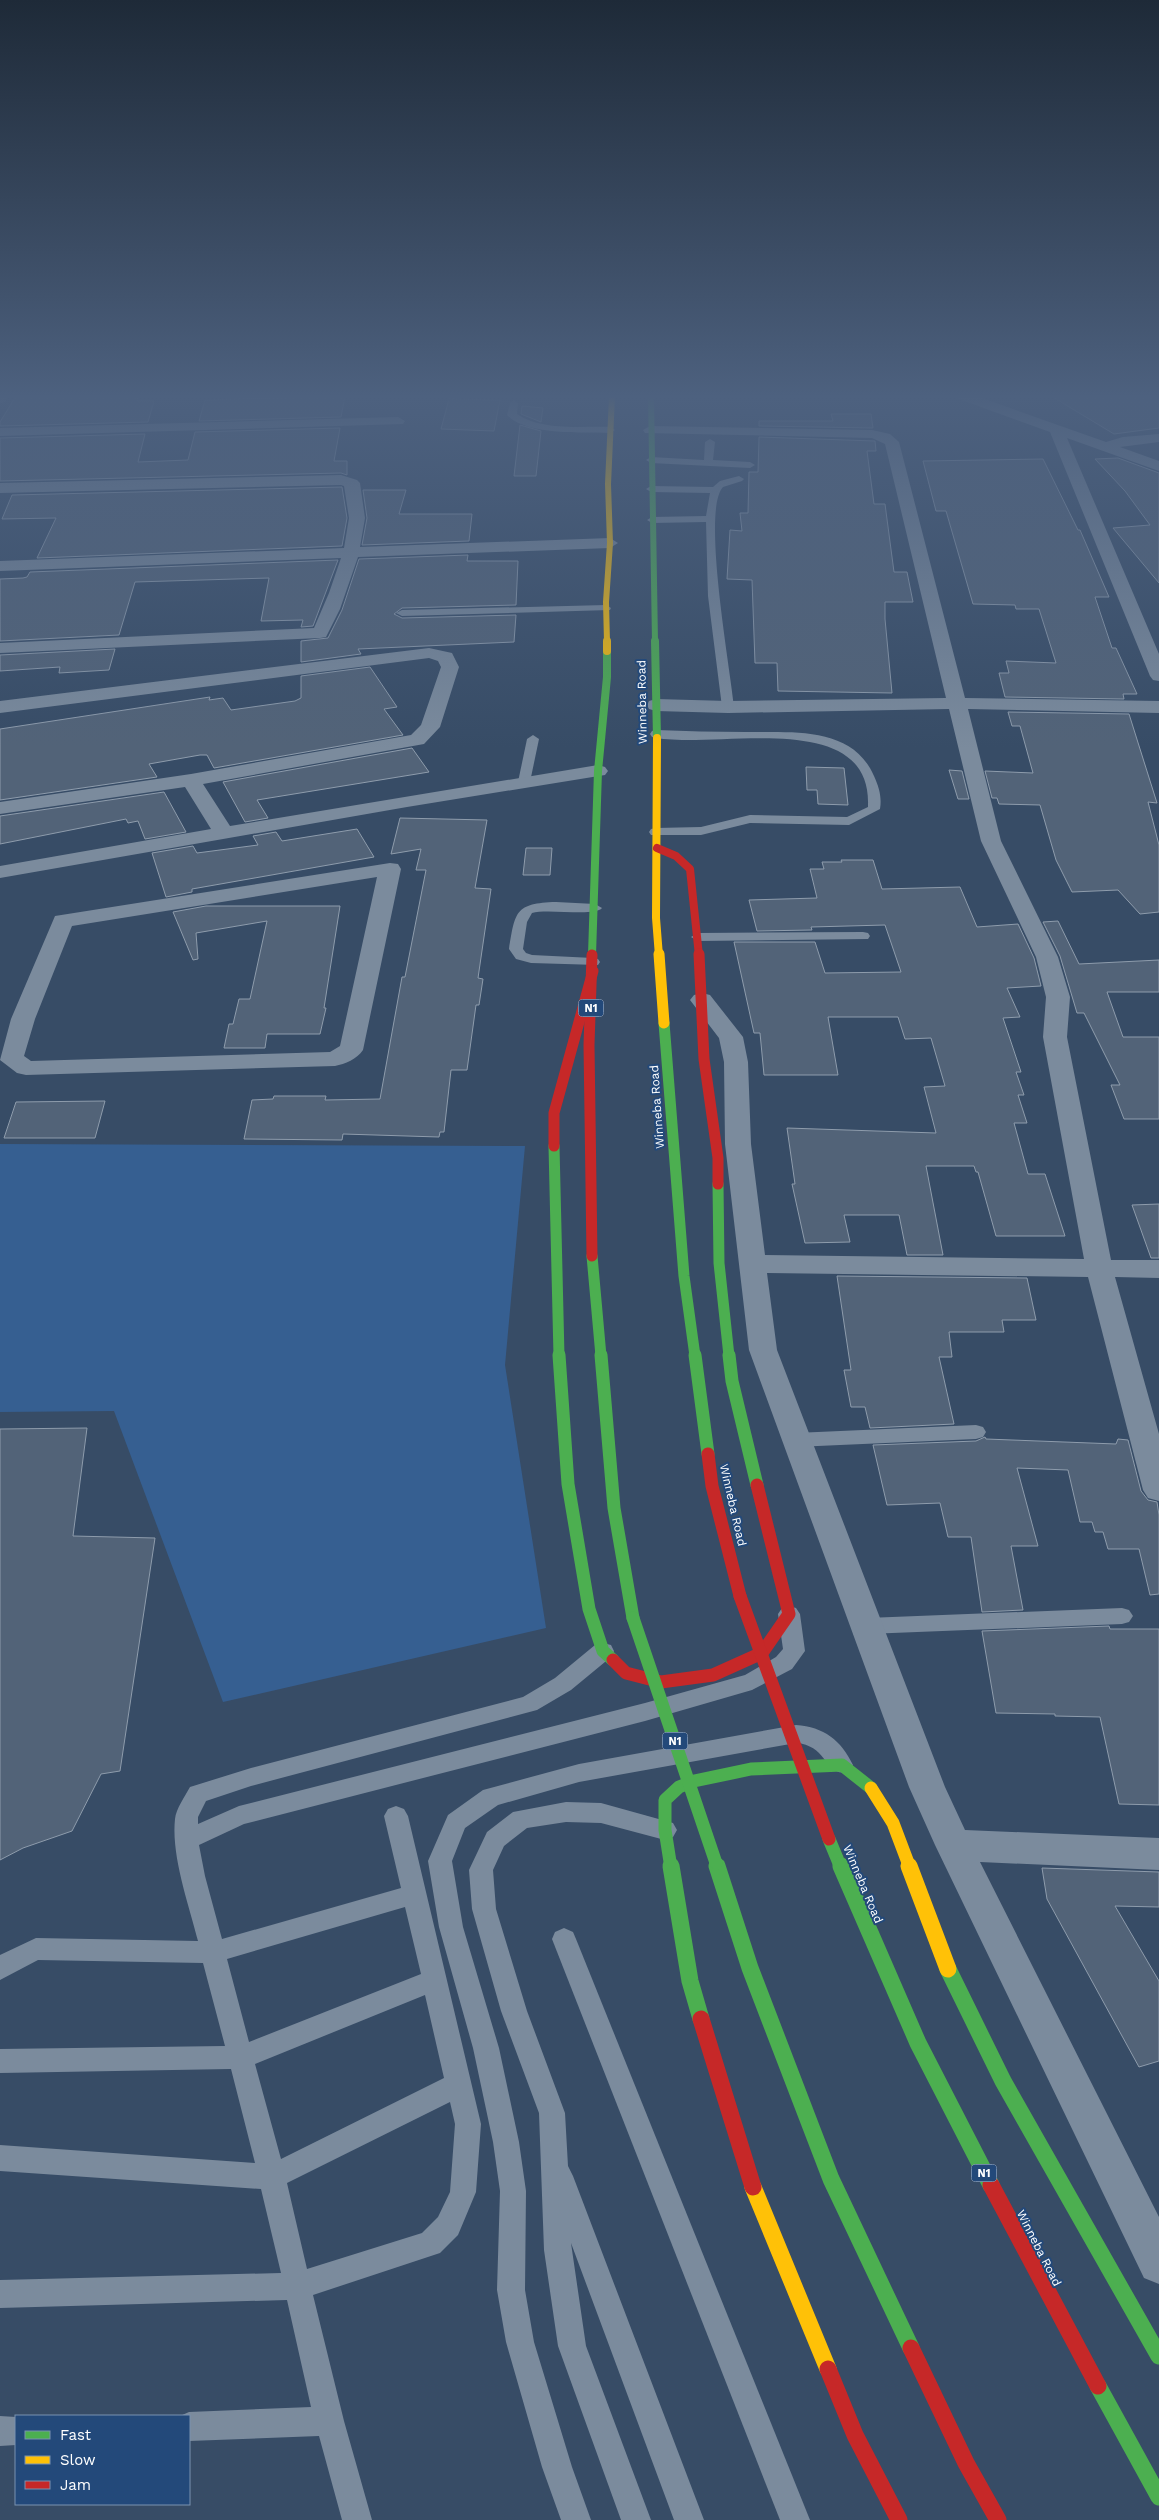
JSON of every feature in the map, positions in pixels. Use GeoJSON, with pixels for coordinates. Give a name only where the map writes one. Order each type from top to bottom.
{"type":"FeatureCollection","features":[{"type":"Feature","properties":{"kind":"highway","name":"N1"},"geometry":{"type":"LineString","coordinates":[[608,514],[610,543],[606,605],[607,677],[598,771],[589,1046],[592,1270],[614,1508],[634,1618],[750,1968],[831,2179],[966,2463],[998,2520]]}},
{"type":"Feature","properties":{"kind":"highway","name":"Winneba Road"},"geometry":{"type":"LineString","coordinates":[[652,514],[658,797],[656,918],[684,1276],[712,1486],[740,1596],[829,1839],[918,2043],[1058,2314],[1159,2497]]}},
{"type":"Feature","properties":{"kind":"highway"},"geometry":{"type":"LineString","coordinates":[[593,967],[554,1113],[557,1332],[568,1484],[589,1609],[603,1651],[626,1673],[661,1682],[713,1675],[762,1653],[789,1614],[732,1381],[719,1263],[718,1158],[704,1059],[698,937],[690,870],[676,856],[657,848]]}},
{"type":"Feature","properties":{"kind":"highway"},"geometry":{"type":"LineString","coordinates":[[899,2520],[855,2435],[750,2180],[690,1981],[665,1830],[665,1800],[679,1787],[694,1781],[751,1769],[842,1765],[871,1787],[893,1824],[954,1984],[1004,2081],[1159,2356]]}},
{"type":"Feature","properties":{"kind":"street"},"geometry":{"type":"LineString","coordinates":[[0,648],[320,633],[331,614],[350,552],[356,514]]}},
{"type":"Feature","properties":{"kind":"street"},"geometry":{"type":"LineString","coordinates":[[910,514],[992,841],[1047,957],[1058,997],[1054,1037],[1099,1268],[1159,1490]]}},
{"type":"Feature","properties":{"kind":"street"},"geometry":{"type":"LineString","coordinates":[[1091,514],[1159,676]]}},
{"type":"Feature","properties":{"kind":"street"},"geometry":{"type":"LineString","coordinates":[[0,566],[610,543]]}},
{"type":"Feature","properties":{"kind":"street"},"geometry":{"type":"LineString","coordinates":[[0,707],[429,653],[446,657],[450,667],[430,727],[417,740],[191,780],[0,808]]}},
{"type":"Feature","properties":{"kind":"street"},"geometry":{"type":"LineString","coordinates":[[656,705],[728,707],[958,703],[1159,707]]}},
{"type":"Feature","properties":{"kind":"street"},"geometry":{"type":"LineString","coordinates":[[0,872],[598,771]]}},
{"type":"Feature","properties":{"kind":"street"},"geometry":{"type":"LineString","coordinates":[[191,780],[225,834]]}},
{"type":"Feature","properties":{"kind":"street"},"geometry":{"type":"LineString","coordinates":[[390,869],[351,1050],[335,1059],[26,1068],[11,1058],[24,1019],[63,921],[390,869]]}},
{"type":"Feature","properties":{"kind":"street"},"geometry":{"type":"LineString","coordinates":[[702,1000],[731,1037],[736,1062],[738,1144],[763,1350],[795,1440],[927,1787],[953,1845],[1159,2264]]}},
{"type":"Feature","properties":{"kind":"street"},"geometry":{"type":"LineString","coordinates":[[0,1019],[24,1019]]}},
{"type":"Feature","properties":{"kind":"street"},"geometry":{"type":"LineString","coordinates":[[753,1264],[1159,1269]]}},
{"type":"Feature","properties":{"kind":"street"},"geometry":{"type":"LineString","coordinates":[[953,1845],[1159,1854]]}},
{"type":"Feature","properties":{"kind":"lane"},"geometry":{"type":"LineString","coordinates":[[712,514],[716,618],[725,670],[728,707]]}},
{"type":"Feature","properties":{"kind":"lane"},"geometry":{"type":"LineString","coordinates":[[652,520],[711,519]]}},
{"type":"Feature","properties":{"kind":"lane"},"geometry":{"type":"LineString","coordinates":[[522,602],[606,605]]}},
{"type":"Feature","properties":{"kind":"lane"},"geometry":{"type":"LineString","coordinates":[[402,613],[606,605]]}},
{"type":"Feature","properties":{"kind":"lane"},"geometry":{"type":"LineString","coordinates":[[656,734],[806,737],[825,740],[857,755],[864,763],[876,798],[874,809],[848,821],[750,819],[701,831],[656,832]]}},
{"type":"Feature","properties":{"kind":"lane"},"geometry":{"type":"LineString","coordinates":[[524,782],[533,739]]}},
{"type":"Feature","properties":{"kind":"lane"},"geometry":{"type":"LineString","coordinates":[[593,967],[530,959],[521,956],[516,949],[523,913],[529,908],[539,906],[595,908]]}},
{"type":"Feature","properties":{"kind":"lane"},"geometry":{"type":"LineString","coordinates":[[698,937],[863,936]]}},
{"type":"Feature","properties":{"kind":"lane"},"geometry":{"type":"LineString","coordinates":[[795,1440],[976,1432]]}},
{"type":"Feature","properties":{"kind":"lane"},"geometry":{"type":"LineString","coordinates":[[187,1840],[239,1816],[645,1712],[752,1682],[784,1663],[794,1651],[789,1614]]}},
{"type":"Feature","properties":{"kind":"lane"},"geometry":{"type":"LineString","coordinates":[[867,1626],[1122,1616]]}},
{"type":"Feature","properties":{"kind":"lane"},"geometry":{"type":"LineString","coordinates":[[357,2520],[329,2421],[242,2057],[193,1876],[187,1840],[186,1817],[198,1794],[252,1777],[528,1704],[564,1684],[603,1651]]}},
{"type":"Feature","properties":{"kind":"lane"},"geometry":{"type":"LineString","coordinates":[[576,2520],[557,2467],[520,2342],[511,2290],[514,2191],[506,2142],[486,2048],[450,1928],[440,1861],[456,1822],[491,1797],[579,1773],[796,1734],[812,1734],[824,1741],[842,1765]]}},
{"type":"Feature","properties":{"kind":"lane"},"geometry":{"type":"LineString","coordinates":[[636,2520],[572,2346],[558,2250],[552,2113],[514,2011],[484,1909],[481,1870],[495,1838],[521,1818],[566,1812],[602,1813],[665,1830]]}},
{"type":"Feature","properties":{"kind":"lane"},"geometry":{"type":"LineString","coordinates":[[0,2294],[298,2286],[430,2244],[448,2226],[463,2192],[468,2124],[396,1816]]}},
{"type":"Feature","properties":{"kind":"lane"},"geometry":{"type":"LineString","coordinates":[[0,1969],[14,1959],[36,1949],[213,1952],[414,1894]]}},
{"type":"Feature","properties":{"kind":"lane"},"geometry":{"type":"LineString","coordinates":[[564,1940],[795,2520]]}},
{"type":"Feature","properties":{"kind":"lane"},"geometry":{"type":"LineString","coordinates":[[0,2061],[242,2057],[434,1980]]}},
{"type":"Feature","properties":{"kind":"lane"},"geometry":{"type":"LineString","coordinates":[[0,2158],[272,2177],[459,2084]]}},
{"type":"Feature","properties":{"kind":"lane"},"geometry":{"type":"LineString","coordinates":[[554,2157],[587,2254],[688,2520]]}},
{"type":"Feature","properties":{"kind":"lane"},"geometry":{"type":"LineString","coordinates":[[190,2427],[329,2421]]}},
{"type":"Feature","properties":{"kind":"lane"},"geometry":{"type":"LineString","coordinates":[[0,2431],[15,2431]]}},
{"type":"Feature","properties":{"kind":"shaded area"},"geometry":{"type":"Polygon","coordinates":[[[0,1144],[525,1146],[505,1365],[546,1628],[223,1702],[114,1411],[0,1412],[0,1144]]]}},
{"type":"Feature","properties":{"kind":"building"},"geometry":{"type":"Polygon","coordinates":[[[4,514],[346,514],[347,518],[342,546],[37,558],[56,518],[2,519],[4,514]]]}},
{"type":"Feature","properties":{"kind":"building"},"geometry":{"type":"Polygon","coordinates":[[[366,514],[472,514],[469,541],[362,545],[366,514]]]}},
{"type":"Feature","properties":{"kind":"building"},"geometry":{"type":"Polygon","coordinates":[[[740,514],[886,514],[894,572],[907,572],[913,602],[885,602],[892,693],[778,691],[777,663],[755,663],[752,580],[727,579],[730,530],[742,531],[740,514]]]}},
{"type":"Feature","properties":{"kind":"building"},"geometry":{"type":"Polygon","coordinates":[[[947,514],[1070,514],[1078,530],[1080,530],[1109,597],[1095,597],[1112,648],[1116,648],[1137,694],[1123,694],[1124,699],[1005,697],[999,673],[1009,673],[1006,661],[1056,663],[1039,609],[1016,609],[1015,605],[973,604],[947,514]]]}},
{"type":"Feature","properties":{"kind":"building"},"geometry":{"type":"Polygon","coordinates":[[[1142,514],[1159,514],[1159,583],[1113,528],[1150,525],[1142,514]]]}},
{"type":"Feature","properties":{"kind":"building"},"geometry":{"type":"Polygon","coordinates":[[[468,555],[467,561],[518,561],[516,605],[402,608],[394,614],[402,618],[516,615],[514,642],[358,649],[361,654],[301,662],[301,641],[328,638],[342,610],[359,559],[468,555]]]}},
{"type":"Feature","properties":{"kind":"building"},"geometry":{"type":"Polygon","coordinates":[[[338,560],[313,626],[301,627],[303,620],[261,621],[269,578],[135,582],[119,635],[0,641],[0,579],[23,578],[27,577],[30,572],[338,560]]]}},
{"type":"Feature","properties":{"kind":"building"},"geometry":{"type":"Polygon","coordinates":[[[115,649],[109,670],[59,673],[60,667],[0,671],[0,655],[115,649]]]}},
{"type":"Feature","properties":{"kind":"building"},"geometry":{"type":"Polygon","coordinates":[[[370,667],[397,707],[384,709],[403,735],[214,768],[207,755],[200,755],[149,764],[157,777],[0,800],[0,729],[210,697],[209,700],[223,698],[231,710],[295,701],[301,698],[301,676],[370,667]]]}},
{"type":"Feature","properties":{"kind":"building"},"geometry":{"type":"Polygon","coordinates":[[[1008,712],[1129,714],[1157,803],[1148,802],[1159,845],[1159,912],[1140,914],[1118,890],[1072,892],[1056,860],[1040,805],[999,804],[997,798],[992,798],[985,771],[1033,773],[1020,726],[1012,726],[1008,712]]]}},
{"type":"Feature","properties":{"kind":"building"},"geometry":{"type":"Polygon","coordinates":[[[412,748],[429,772],[257,800],[268,818],[245,822],[223,782],[412,748]]]}},
{"type":"Feature","properties":{"kind":"building"},"geometry":{"type":"Polygon","coordinates":[[[806,767],[844,768],[848,805],[818,804],[817,790],[807,790],[806,767]]]}},
{"type":"Feature","properties":{"kind":"building"},"geometry":{"type":"Polygon","coordinates":[[[949,770],[962,771],[969,799],[958,799],[949,770]]]}},
{"type":"Feature","properties":{"kind":"building"},"geometry":{"type":"Polygon","coordinates":[[[164,792],[186,832],[145,839],[138,821],[128,823],[126,819],[0,844],[0,816],[164,792]]]}},
{"type":"Feature","properties":{"kind":"building"},"geometry":{"type":"Polygon","coordinates":[[[400,818],[487,820],[475,888],[491,889],[478,978],[483,979],[479,1005],[476,1005],[467,1070],[451,1070],[444,1132],[440,1132],[439,1137],[343,1134],[342,1140],[244,1139],[252,1100],[273,1099],[274,1096],[326,1096],[325,1100],[380,1099],[402,977],[405,977],[426,870],[416,870],[421,849],[391,854],[400,818]]]}},
{"type":"Feature","properties":{"kind":"building"},"geometry":{"type":"Polygon","coordinates":[[[357,829],[374,857],[192,889],[192,892],[166,897],[152,853],[193,846],[197,853],[258,845],[253,836],[276,832],[282,841],[357,829]]]}},
{"type":"Feature","properties":{"kind":"building"},"geometry":{"type":"Polygon","coordinates":[[[526,848],[552,848],[550,875],[523,875],[526,848]]]}},
{"type":"Feature","properties":{"kind":"building"},"geometry":{"type":"Polygon","coordinates":[[[841,860],[873,860],[882,889],[960,887],[977,927],[1018,924],[1034,958],[1041,986],[1007,988],[1020,1017],[1003,1018],[1021,1072],[1016,1072],[1024,1095],[1018,1095],[1027,1123],[1014,1123],[1028,1174],[1045,1174],[1065,1236],[996,1236],[978,1172],[976,1172],[974,1166],[926,1166],[943,1255],[907,1255],[899,1215],[844,1215],[850,1242],[805,1243],[792,1184],[795,1184],[787,1128],[936,1133],[924,1087],[945,1086],[931,1038],[905,1039],[898,1017],[828,1017],[838,1075],[764,1075],[760,1033],[754,1033],[734,942],[815,942],[825,973],[901,972],[885,925],[811,927],[812,930],[757,931],[749,900],[817,898],[810,869],[824,869],[822,862],[842,862],[841,860]]]}},
{"type":"Feature","properties":{"kind":"building"},"geometry":{"type":"Polygon","coordinates":[[[206,906],[340,906],[324,1008],[326,1008],[320,1034],[267,1034],[265,1048],[224,1048],[229,1024],[233,1024],[239,999],[250,999],[267,921],[196,933],[198,959],[193,960],[173,912],[206,906]]]}},
{"type":"Feature","properties":{"kind":"building"},"geometry":{"type":"Polygon","coordinates":[[[1058,921],[1079,964],[1159,960],[1159,992],[1107,992],[1123,1037],[1159,1037],[1159,1119],[1124,1119],[1111,1085],[1120,1085],[1084,1013],[1077,1013],[1060,956],[1043,922],[1058,921]]]}},
{"type":"Feature","properties":{"kind":"building"},"geometry":{"type":"Polygon","coordinates":[[[105,1101],[95,1138],[4,1138],[16,1102],[105,1101]]]}},
{"type":"Feature","properties":{"kind":"building"},"geometry":{"type":"Polygon","coordinates":[[[1159,1204],[1159,1258],[1151,1258],[1132,1205],[1159,1204]]]}},
{"type":"Feature","properties":{"kind":"building"},"geometry":{"type":"Polygon","coordinates":[[[837,1276],[1027,1278],[1036,1320],[1002,1320],[1004,1332],[949,1332],[952,1357],[939,1357],[954,1424],[870,1428],[865,1407],[851,1407],[844,1370],[851,1370],[837,1276]]]}},
{"type":"Feature","properties":{"kind":"building"},"geometry":{"type":"Polygon","coordinates":[[[87,1428],[73,1536],[155,1538],[120,1771],[101,1774],[72,1831],[23,1848],[0,1860],[0,1429],[87,1428]]]}},
{"type":"Feature","properties":{"kind":"building"},"geometry":{"type":"Polygon","coordinates":[[[985,1437],[986,1439],[1116,1444],[1118,1439],[1128,1440],[1141,1491],[1148,1500],[1157,1502],[1159,1515],[1159,1594],[1150,1595],[1139,1549],[1108,1549],[1103,1532],[1095,1532],[1092,1522],[1080,1522],[1068,1470],[1017,1468],[1038,1546],[1011,1546],[1023,1610],[982,1612],[971,1537],[948,1537],[940,1503],[887,1505],[873,1445],[976,1441],[985,1437]]]}},
{"type":"Feature","properties":{"kind":"building"},"geometry":{"type":"Polygon","coordinates":[[[1109,1626],[1110,1629],[1159,1629],[1159,1805],[1119,1804],[1100,1717],[996,1713],[982,1631],[1109,1626]]]}},
{"type":"Feature","properties":{"kind":"building"},"geometry":{"type":"Polygon","coordinates":[[[1042,1868],[1159,1872],[1159,1907],[1115,1906],[1159,1981],[1159,2061],[1139,2067],[1047,1899],[1042,1868]]]}},
{"type":"Feature","properties":{"kind":"traffic: fast"},"geometry":{"type":"LineString","coordinates":[[653,514],[657,738]]}},
{"type":"Feature","properties":{"kind":"traffic: fast"},"geometry":{"type":"LineString","coordinates":[[592,955],[598,771],[607,677],[607,651]]}},
{"type":"Feature","properties":{"kind":"traffic: fast"},"geometry":{"type":"LineString","coordinates":[[664,1023],[684,1276],[708,1454]]}},
{"type":"Feature","properties":{"kind":"traffic: fast"},"geometry":{"type":"LineString","coordinates":[[554,1146],[557,1332],[568,1484],[589,1609],[603,1651],[613,1660]]}},
{"type":"Feature","properties":{"kind":"traffic: fast"},"geometry":{"type":"LineString","coordinates":[[718,1184],[719,1263],[732,1381],[757,1485]]}},
{"type":"Feature","properties":{"kind":"traffic: fast"},"geometry":{"type":"LineString","coordinates":[[592,1256],[614,1508],[633,1618]]}},
{"type":"Feature","properties":{"kind":"traffic: fast"},"geometry":{"type":"LineString","coordinates":[[633,1618],[716,1863]]}},
{"type":"Feature","properties":{"kind":"traffic: fast"},"geometry":{"type":"LineString","coordinates":[[701,2019],[690,1981],[665,1830],[665,1800],[679,1787],[694,1781],[751,1769],[842,1765],[871,1788]]}},
{"type":"Feature","properties":{"kind":"traffic: fast"},"geometry":{"type":"LineString","coordinates":[[829,1839],[918,2043],[991,2185]]}},
{"type":"Feature","properties":{"kind":"traffic: fast"},"geometry":{"type":"LineString","coordinates":[[716,1863],[750,1968],[831,2179],[911,2348]]}},
{"type":"Feature","properties":{"kind":"traffic: fast"},"geometry":{"type":"LineString","coordinates":[[948,1969],[1003,2081],[1159,2356]]}},
{"type":"Feature","properties":{"kind":"traffic: fast"},"geometry":{"type":"LineString","coordinates":[[1098,2386],[1159,2497]]}},
{"type":"Feature","properties":{"kind":"traffic: slow"},"geometry":{"type":"LineString","coordinates":[[607,651],[606,602],[610,543],[609,514]]}},
{"type":"Feature","properties":{"kind":"traffic: slow"},"geometry":{"type":"LineString","coordinates":[[657,738],[656,918],[664,1023]]}},
{"type":"Feature","properties":{"kind":"traffic: slow"},"geometry":{"type":"LineString","coordinates":[[871,1788],[893,1823],[948,1969]]}},
{"type":"Feature","properties":{"kind":"traffic: slow"},"geometry":{"type":"LineString","coordinates":[[753,2187],[828,2369]]}},
{"type":"Feature","properties":{"kind":"traffic: jam"},"geometry":{"type":"LineString","coordinates":[[657,848],[676,856],[690,869],[698,937],[704,1059],[718,1158],[718,1184]]}},
{"type":"Feature","properties":{"kind":"traffic: jam"},"geometry":{"type":"LineString","coordinates":[[592,955],[589,1045],[592,1256]]}},
{"type":"Feature","properties":{"kind":"traffic: jam"},"geometry":{"type":"LineString","coordinates":[[554,1146],[554,1113],[593,971]]}},
{"type":"Feature","properties":{"kind":"traffic: jam"},"geometry":{"type":"LineString","coordinates":[[708,1454],[712,1486],[740,1596]]}},
{"type":"Feature","properties":{"kind":"traffic: jam"},"geometry":{"type":"LineString","coordinates":[[613,1660],[626,1673],[661,1682],[713,1675],[762,1653],[789,1614],[757,1485]]}},
{"type":"Feature","properties":{"kind":"traffic: jam"},"geometry":{"type":"LineString","coordinates":[[740,1596],[829,1839]]}},
{"type":"Feature","properties":{"kind":"traffic: jam"},"geometry":{"type":"LineString","coordinates":[[701,2019],[753,2187]]}},
{"type":"Feature","properties":{"kind":"traffic: jam"},"geometry":{"type":"LineString","coordinates":[[991,2185],[1098,2386]]}},
{"type":"Feature","properties":{"kind":"traffic: jam"},"geometry":{"type":"LineString","coordinates":[[911,2348],[966,2463],[998,2520]]}},
{"type":"Feature","properties":{"kind":"traffic: jam"},"geometry":{"type":"LineString","coordinates":[[828,2369],[855,2435],[899,2520]]}}]}
